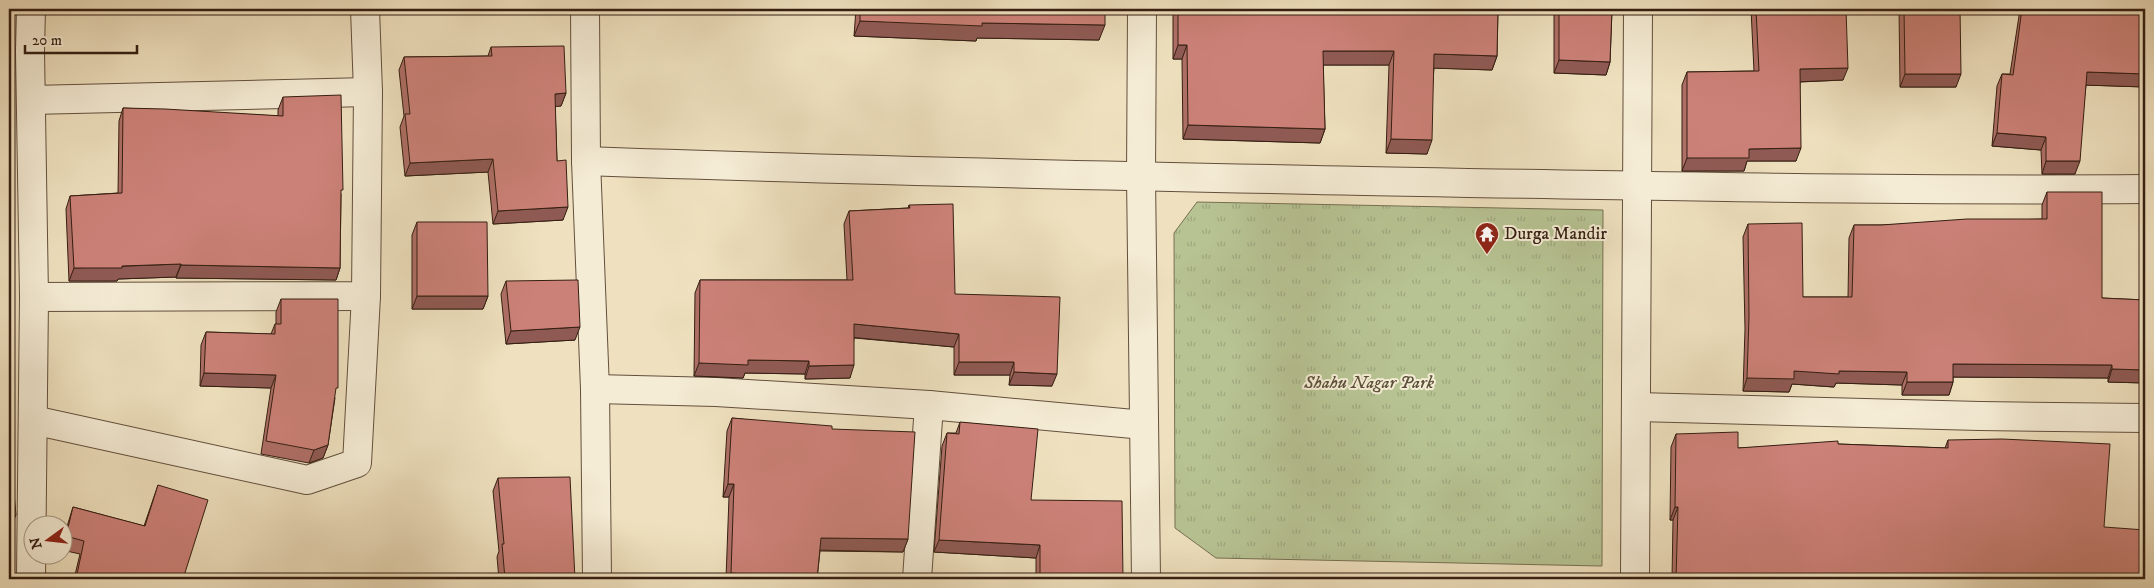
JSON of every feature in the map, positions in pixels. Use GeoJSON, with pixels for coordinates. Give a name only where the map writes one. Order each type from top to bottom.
{"type":"FeatureCollection","features":[{"type":"Feature","properties":{"kind":"street"},"geometry":{"type":"LineString","coordinates":[[31,9],[19,51],[31,100],[34,297],[31,579]]}},
{"type":"Feature","properties":{"kind":"street"},"geometry":{"type":"LineString","coordinates":[[33,420],[307,480],[357,464],[366,296],[368,92],[366,9]]}},
{"type":"Feature","properties":{"kind":"street"},"geometry":{"type":"LineString","coordinates":[[585,9],[586,161],[595,389],[597,579]]}},
{"type":"Feature","properties":{"kind":"street"},"geometry":{"type":"LineString","coordinates":[[1142,9],[1141,176],[1146,579]]}},
{"type":"Feature","properties":{"kind":"street"},"geometry":{"type":"LineString","coordinates":[[1635,579],[1638,9]]}},
{"type":"Feature","properties":{"kind":"street"},"geometry":{"type":"LineString","coordinates":[[31,100],[368,92]]}},
{"type":"Feature","properties":{"kind":"street"},"geometry":{"type":"LineString","coordinates":[[586,161],[813,169],[1636,186],[1965,190],[2145,188]]}},
{"type":"Feature","properties":{"kind":"street"},"geometry":{"type":"LineString","coordinates":[[34,297],[366,296]]}},
{"type":"Feature","properties":{"kind":"street"},"geometry":{"type":"LineString","coordinates":[[595,389],[716,392],[929,405],[1144,425]]}},
{"type":"Feature","properties":{"kind":"street"},"geometry":{"type":"LineString","coordinates":[[917,579],[929,405]]}},
{"type":"Feature","properties":{"kind":"street"},"geometry":{"type":"LineString","coordinates":[[1637,407],[1980,416],[2145,418]]}},
{"type":"Feature","properties":{"kind":"green space","name":"Shahu Nagar Park"},"geometry":{"type":"Polygon","coordinates":[[[1197,202],[1603,210],[1602,566],[1216,558],[1175,528],[1174,233],[1197,202]]]}},
{"type":"Feature","properties":{"kind":"building"},"geometry":{"type":"Polygon","coordinates":[[[860,9],[1105,9],[1105,25],[982,23],[982,26],[860,21],[860,9]]]}},
{"type":"Feature","properties":{"kind":"building"},"geometry":{"type":"Polygon","coordinates":[[[1178,9],[1498,9],[1497,56],[1434,54],[1432,140],[1391,139],[1394,51],[1323,51],[1325,129],[1188,125],[1187,45],[1178,45],[1178,9]]]}},
{"type":"Feature","properties":{"kind":"building"},"geometry":{"type":"Polygon","coordinates":[[[1559,9],[1612,9],[1610,62],[1559,60],[1559,9]]]}},
{"type":"Feature","properties":{"kind":"building"},"geometry":{"type":"Polygon","coordinates":[[[1756,9],[1846,9],[1848,68],[1800,69],[1801,148],[1749,149],[1749,158],[1687,158],[1687,72],[1759,71],[1756,9]]]}},
{"type":"Feature","properties":{"kind":"building"},"geometry":{"type":"Polygon","coordinates":[[[1904,9],[1960,9],[1961,74],[1905,74],[1904,9]]]}},
{"type":"Feature","properties":{"kind":"building"},"geometry":{"type":"Polygon","coordinates":[[[2022,9],[2145,10],[2145,74],[2087,72],[2080,161],[2046,161],[2046,137],[1997,133],[2002,74],[2013,75],[2022,9]]]}},
{"type":"Feature","properties":{"kind":"building"},"geometry":{"type":"Polygon","coordinates":[[[564,46],[566,93],[555,94],[557,161],[566,160],[568,207],[498,211],[493,159],[410,163],[405,114],[410,114],[404,57],[492,56],[491,47],[564,46]]]}},
{"type":"Feature","properties":{"kind":"building"},"geometry":{"type":"Polygon","coordinates":[[[341,95],[343,190],[341,190],[340,268],[181,264],[122,266],[122,268],[74,268],[70,196],[122,193],[123,108],[283,116],[283,97],[341,95]]]}},
{"type":"Feature","properties":{"kind":"building"},"geometry":{"type":"Polygon","coordinates":[[[2047,192],[2102,192],[2102,298],[2145,300],[2145,370],[2112,369],[2112,365],[1953,364],[1953,382],[1907,382],[1907,372],[1839,371],[1839,374],[1794,371],[1794,379],[1747,378],[1749,317],[1748,224],[1802,223],[1803,297],[1852,297],[1854,225],[1967,219],[2047,219],[2047,192]]]}},
{"type":"Feature","properties":{"kind":"building"},"geometry":{"type":"Polygon","coordinates":[[[953,204],[955,294],[1060,297],[1057,374],[1014,372],[1014,362],[959,362],[959,334],[854,324],[854,365],[809,366],[809,361],[748,360],[748,365],[699,363],[700,280],[853,280],[849,211],[910,208],[909,205],[953,204]]]}},
{"type":"Feature","properties":{"kind":"building"},"geometry":{"type":"Polygon","coordinates":[[[417,222],[487,222],[488,296],[417,296],[417,222]]]}},
{"type":"Feature","properties":{"kind":"building"},"geometry":{"type":"Polygon","coordinates":[[[9,232],[10,264],[9,264],[9,232]]]}},
{"type":"Feature","properties":{"kind":"building"},"geometry":{"type":"Polygon","coordinates":[[[578,280],[580,327],[511,331],[506,281],[578,280]]]}},
{"type":"Feature","properties":{"kind":"building"},"geometry":{"type":"Polygon","coordinates":[[[281,299],[338,299],[338,388],[336,388],[328,445],[314,450],[266,441],[276,375],[204,373],[206,332],[275,334],[275,324],[281,324],[281,299]]]}},
{"type":"Feature","properties":{"kind":"building"},"geometry":{"type":"Polygon","coordinates":[[[732,418],[832,426],[832,429],[915,432],[908,539],[821,538],[817,579],[731,573],[734,484],[728,484],[732,418]]]}},
{"type":"Feature","properties":{"kind":"building"},"geometry":{"type":"Polygon","coordinates":[[[960,422],[1038,429],[1031,500],[1122,501],[1123,579],[1040,579],[1040,545],[939,540],[947,433],[959,434],[960,422]]]}},
{"type":"Feature","properties":{"kind":"building"},"geometry":{"type":"Polygon","coordinates":[[[1738,432],[1738,448],[1838,441],[1838,444],[1948,448],[1948,440],[2002,439],[2110,444],[2104,527],[2145,530],[2145,579],[1676,579],[1678,507],[1675,507],[1676,434],[1738,432]]]}},
{"type":"Feature","properties":{"kind":"building"},"geometry":{"type":"Polygon","coordinates":[[[9,438],[16,515],[9,515],[9,438]]]}},
{"type":"Feature","properties":{"kind":"building"},"geometry":{"type":"Polygon","coordinates":[[[570,477],[575,579],[505,579],[498,478],[570,477]]]}},
{"type":"Feature","properties":{"kind":"building"},"geometry":{"type":"Polygon","coordinates":[[[158,485],[208,500],[183,579],[76,579],[84,541],[72,538],[71,516],[73,507],[145,526],[158,485]]]}},
{"type":"Feature","properties":{"kind":"place","name":"Durga Mandir"},"geometry":{"type":"Point","coordinates":[1487,255]}}]}
